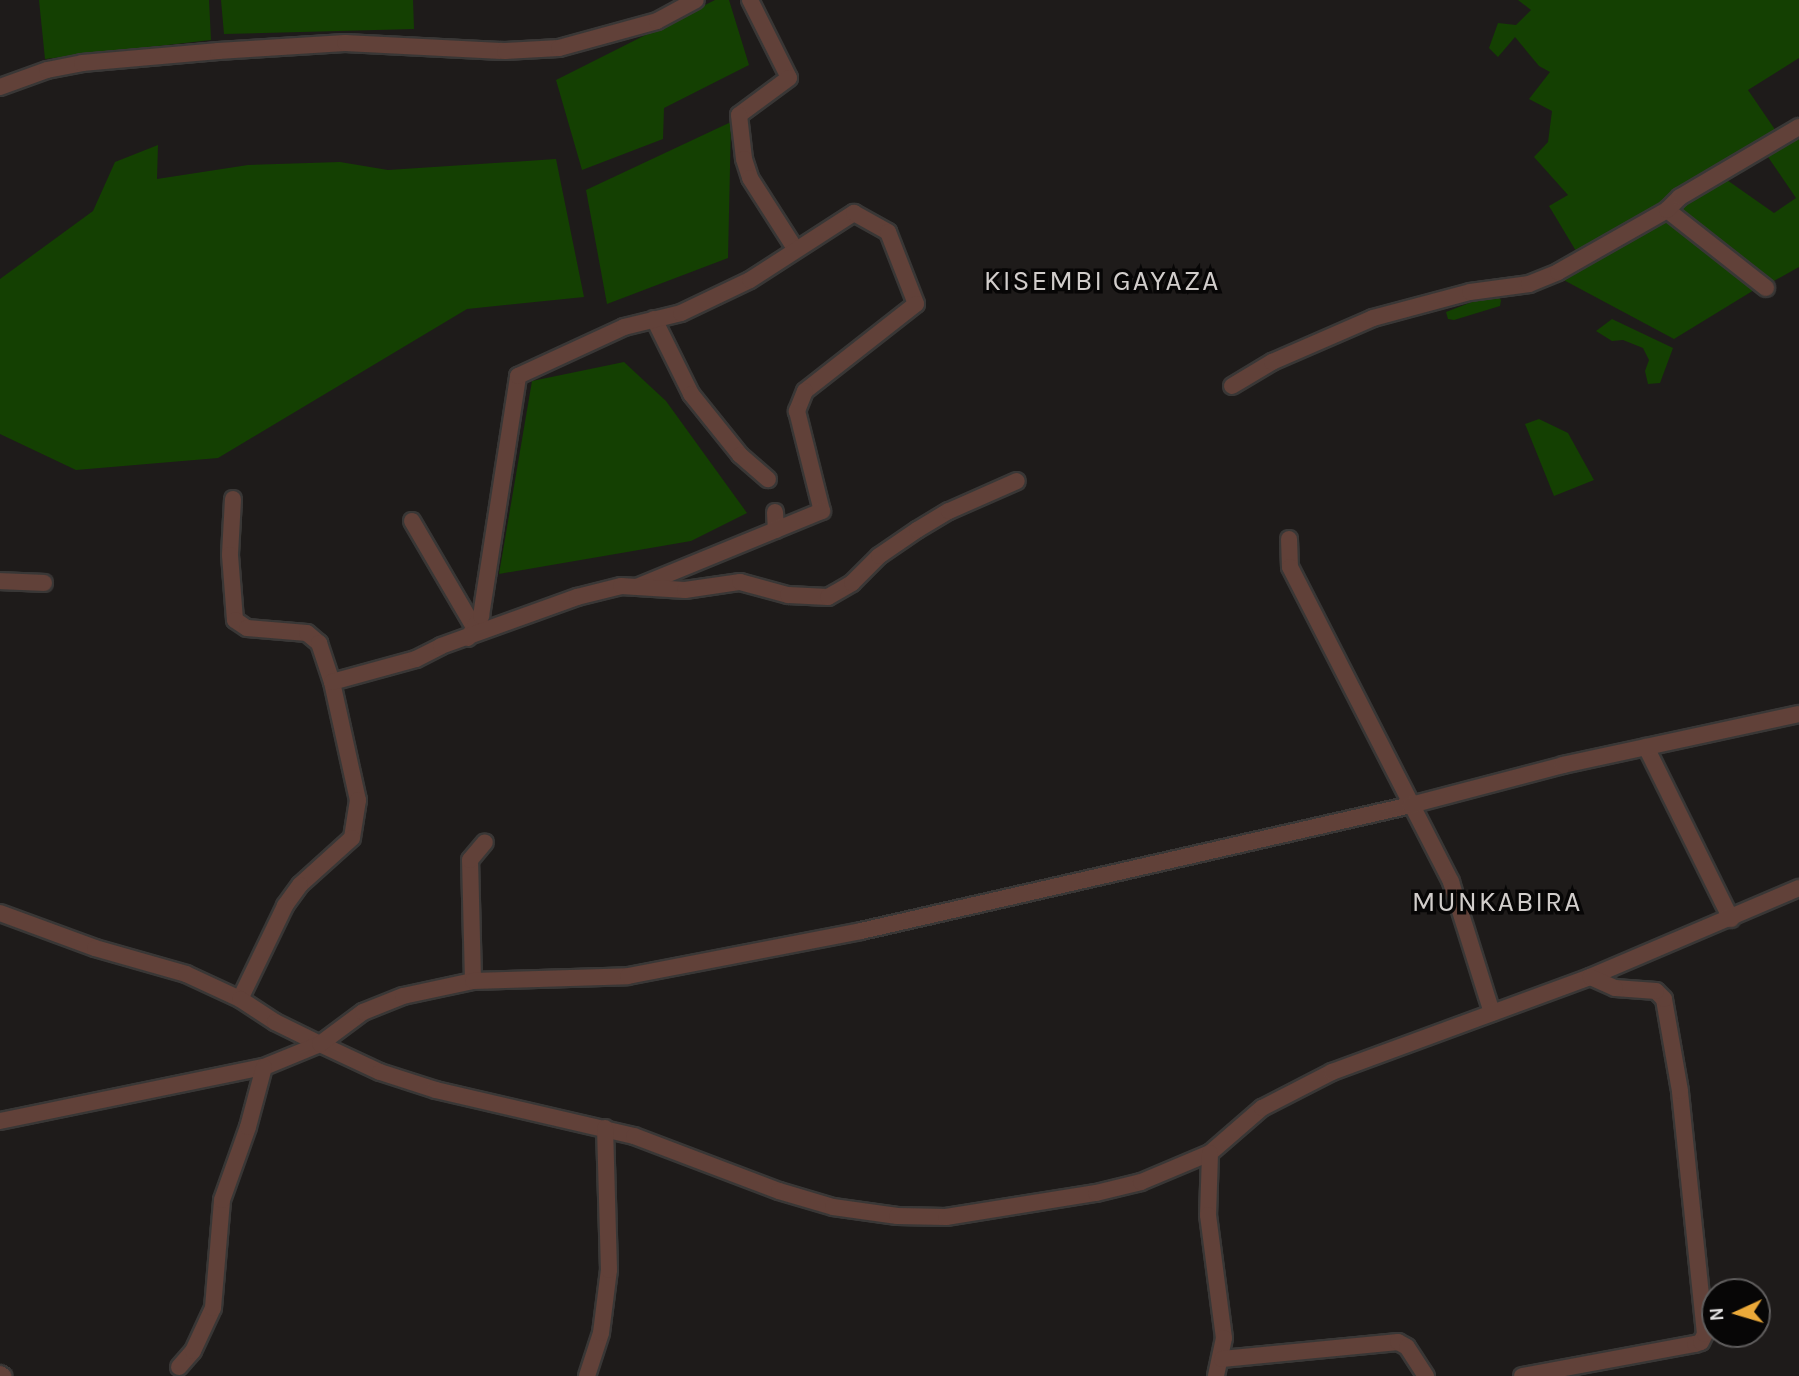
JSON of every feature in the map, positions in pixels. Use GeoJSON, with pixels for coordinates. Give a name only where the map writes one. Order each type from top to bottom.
{"type":"FeatureCollection","features":[{"type":"Feature","properties":{"kind":"street"},"geometry":{"type":"LineString","coordinates":[[0,87],[47,70],[82,63],[218,51],[345,43],[505,51],[559,48],[657,21],[696,0]]}},
{"type":"Feature","properties":{"kind":"street"},"geometry":{"type":"LineString","coordinates":[[750,0],[789,78],[739,115],[744,159],[750,178],[796,250]]}},
{"type":"Feature","properties":{"kind":"street"},"geometry":{"type":"LineString","coordinates":[[1232,386],[1284,356],[1373,318],[1470,292],[1529,284],[1546,277],[1667,209],[1680,197],[1799,127]]}},
{"type":"Feature","properties":{"kind":"street"},"geometry":{"type":"LineString","coordinates":[[1667,209],[1766,288]]}},
{"type":"Feature","properties":{"kind":"street"},"geometry":{"type":"LineString","coordinates":[[471,633],[481,616],[518,376],[624,327],[681,313],[750,280],[855,214],[888,232],[916,304],[805,391],[797,411],[822,511],[639,586]]}},
{"type":"Feature","properties":{"kind":"street"},"geometry":{"type":"LineString","coordinates":[[654,319],[691,394],[740,455],[768,479]]}},
{"type":"Feature","properties":{"kind":"street"},"geometry":{"type":"LineString","coordinates":[[332,682],[416,659],[471,633],[577,597],[621,586],[685,590],[740,582],[788,595],[828,597],[852,583],[879,556],[917,530],[948,511],[1017,481]]}},
{"type":"Feature","properties":{"kind":"street"},"geometry":{"type":"LineString","coordinates":[[233,499],[230,555],[235,620],[247,628],[313,636],[323,649],[358,800],[352,838],[300,885],[285,906],[240,999]]}},
{"type":"Feature","properties":{"kind":"street"},"geometry":{"type":"LineString","coordinates":[[775,512],[776,530]]}},
{"type":"Feature","properties":{"kind":"street"},"geometry":{"type":"LineString","coordinates":[[412,520],[471,633]]}},
{"type":"Feature","properties":{"kind":"street"},"geometry":{"type":"LineString","coordinates":[[1289,539],[1290,567],[1451,882],[1492,1013]]}},
{"type":"Feature","properties":{"kind":"street"},"geometry":{"type":"LineString","coordinates":[[0,581],[44,583]]}},
{"type":"Feature","properties":{"kind":"street"},"geometry":{"type":"LineString","coordinates":[[0,1121],[264,1067],[320,1044],[373,1008],[403,996],[472,981],[628,976],[861,931],[1411,805],[1646,747],[1799,714]]}},
{"type":"Feature","properties":{"kind":"street"},"geometry":{"type":"LineString","coordinates":[[1646,747],[1731,919]]}},
{"type":"Feature","properties":{"kind":"street"},"geometry":{"type":"LineString","coordinates":[[472,981],[470,860],[485,842]]}},
{"type":"Feature","properties":{"kind":"street"},"geometry":{"type":"LineString","coordinates":[[0,913],[105,951],[186,974],[240,999],[275,1022],[380,1072],[436,1090],[605,1128],[660,1145],[779,1191],[833,1207],[912,1217],[984,1213],[1141,1182],[1210,1153],[1262,1108],[1332,1072],[1590,977],[1799,888]]}},
{"type":"Feature","properties":{"kind":"street"},"geometry":{"type":"LineString","coordinates":[[1522,1376],[1695,1344],[1701,1342],[1704,1334],[1680,1091],[1664,999],[1656,991],[1615,988],[1590,977]]}},
{"type":"Feature","properties":{"kind":"street"},"geometry":{"type":"LineString","coordinates":[[178,1367],[193,1351],[213,1308],[222,1200],[248,1127],[264,1067]]}},
{"type":"Feature","properties":{"kind":"street"},"geometry":{"type":"LineString","coordinates":[[587,1376],[601,1333],[608,1269],[605,1128]]}},
{"type":"Feature","properties":{"kind":"street"},"geometry":{"type":"LineString","coordinates":[[1210,1153],[1208,1215],[1224,1338],[1222,1359],[1216,1376]]}},
{"type":"Feature","properties":{"kind":"street"},"geometry":{"type":"LineString","coordinates":[[1222,1359],[1398,1342],[1407,1347],[1426,1376]]}},
{"type":"Feature","properties":{"kind":"green space"},"geometry":{"type":"Polygon","coordinates":[[[39,0],[209,0],[211,40],[45,59],[39,0]]]}},
{"type":"Feature","properties":{"kind":"green space"},"geometry":{"type":"Polygon","coordinates":[[[221,0],[413,0],[414,29],[224,34],[221,0]]]}},
{"type":"Feature","properties":{"kind":"green space"},"geometry":{"type":"Polygon","coordinates":[[[715,0],[729,0],[749,65],[664,108],[663,139],[582,170],[556,80],[715,0]]]}},
{"type":"Feature","properties":{"kind":"green space"},"geometry":{"type":"Polygon","coordinates":[[[1518,0],[1799,0],[1799,58],[1748,90],[1778,134],[1722,163],[1625,225],[1576,251],[1549,206],[1568,195],[1534,157],[1548,142],[1552,111],[1529,99],[1550,72],[1539,66],[1515,37],[1498,57],[1489,48],[1498,23],[1516,25],[1531,10],[1518,0]]]}},
{"type":"Feature","properties":{"kind":"green space"},"geometry":{"type":"Polygon","coordinates":[[[731,122],[728,258],[607,304],[586,190],[731,122]]]}},
{"type":"Feature","properties":{"kind":"green space"},"geometry":{"type":"Polygon","coordinates":[[[1799,132],[1799,267],[1772,282],[1764,280],[1681,215],[1678,205],[1681,200],[1727,180],[1774,213],[1796,198],[1766,154],[1799,132]]]}},
{"type":"Feature","properties":{"kind":"green space"},"geometry":{"type":"Polygon","coordinates":[[[158,145],[157,179],[248,165],[340,162],[388,170],[556,159],[584,297],[467,309],[218,458],[76,470],[0,434],[0,279],[93,211],[115,162],[158,145]]]}},
{"type":"Feature","properties":{"kind":"green space"},"geometry":{"type":"Polygon","coordinates":[[[1666,215],[1759,287],[1674,339],[1558,277],[1666,215]]]}},
{"type":"Feature","properties":{"kind":"green space"},"geometry":{"type":"Polygon","coordinates":[[[1495,293],[1501,300],[1500,306],[1454,320],[1448,319],[1446,312],[1495,293]]]}},
{"type":"Feature","properties":{"kind":"green space"},"geometry":{"type":"Polygon","coordinates":[[[1612,319],[1673,348],[1660,383],[1648,384],[1645,371],[1649,360],[1643,348],[1623,340],[1612,341],[1596,331],[1612,319]]]}},
{"type":"Feature","properties":{"kind":"green space"},"geometry":{"type":"Polygon","coordinates":[[[624,362],[666,401],[747,513],[691,541],[499,574],[532,381],[624,362]]]}},
{"type":"Feature","properties":{"kind":"green space"},"geometry":{"type":"Polygon","coordinates":[[[1539,419],[1568,433],[1594,480],[1554,496],[1525,424],[1539,419]]]}},
{"type":"Feature","properties":{"kind":"district","name":"KISEMBI GAYAZA"},"geometry":{"type":"Point","coordinates":[1102,281]}},
{"type":"Feature","properties":{"kind":"district","name":"MUNKABIRA"},"geometry":{"type":"Point","coordinates":[1497,902]}}]}
